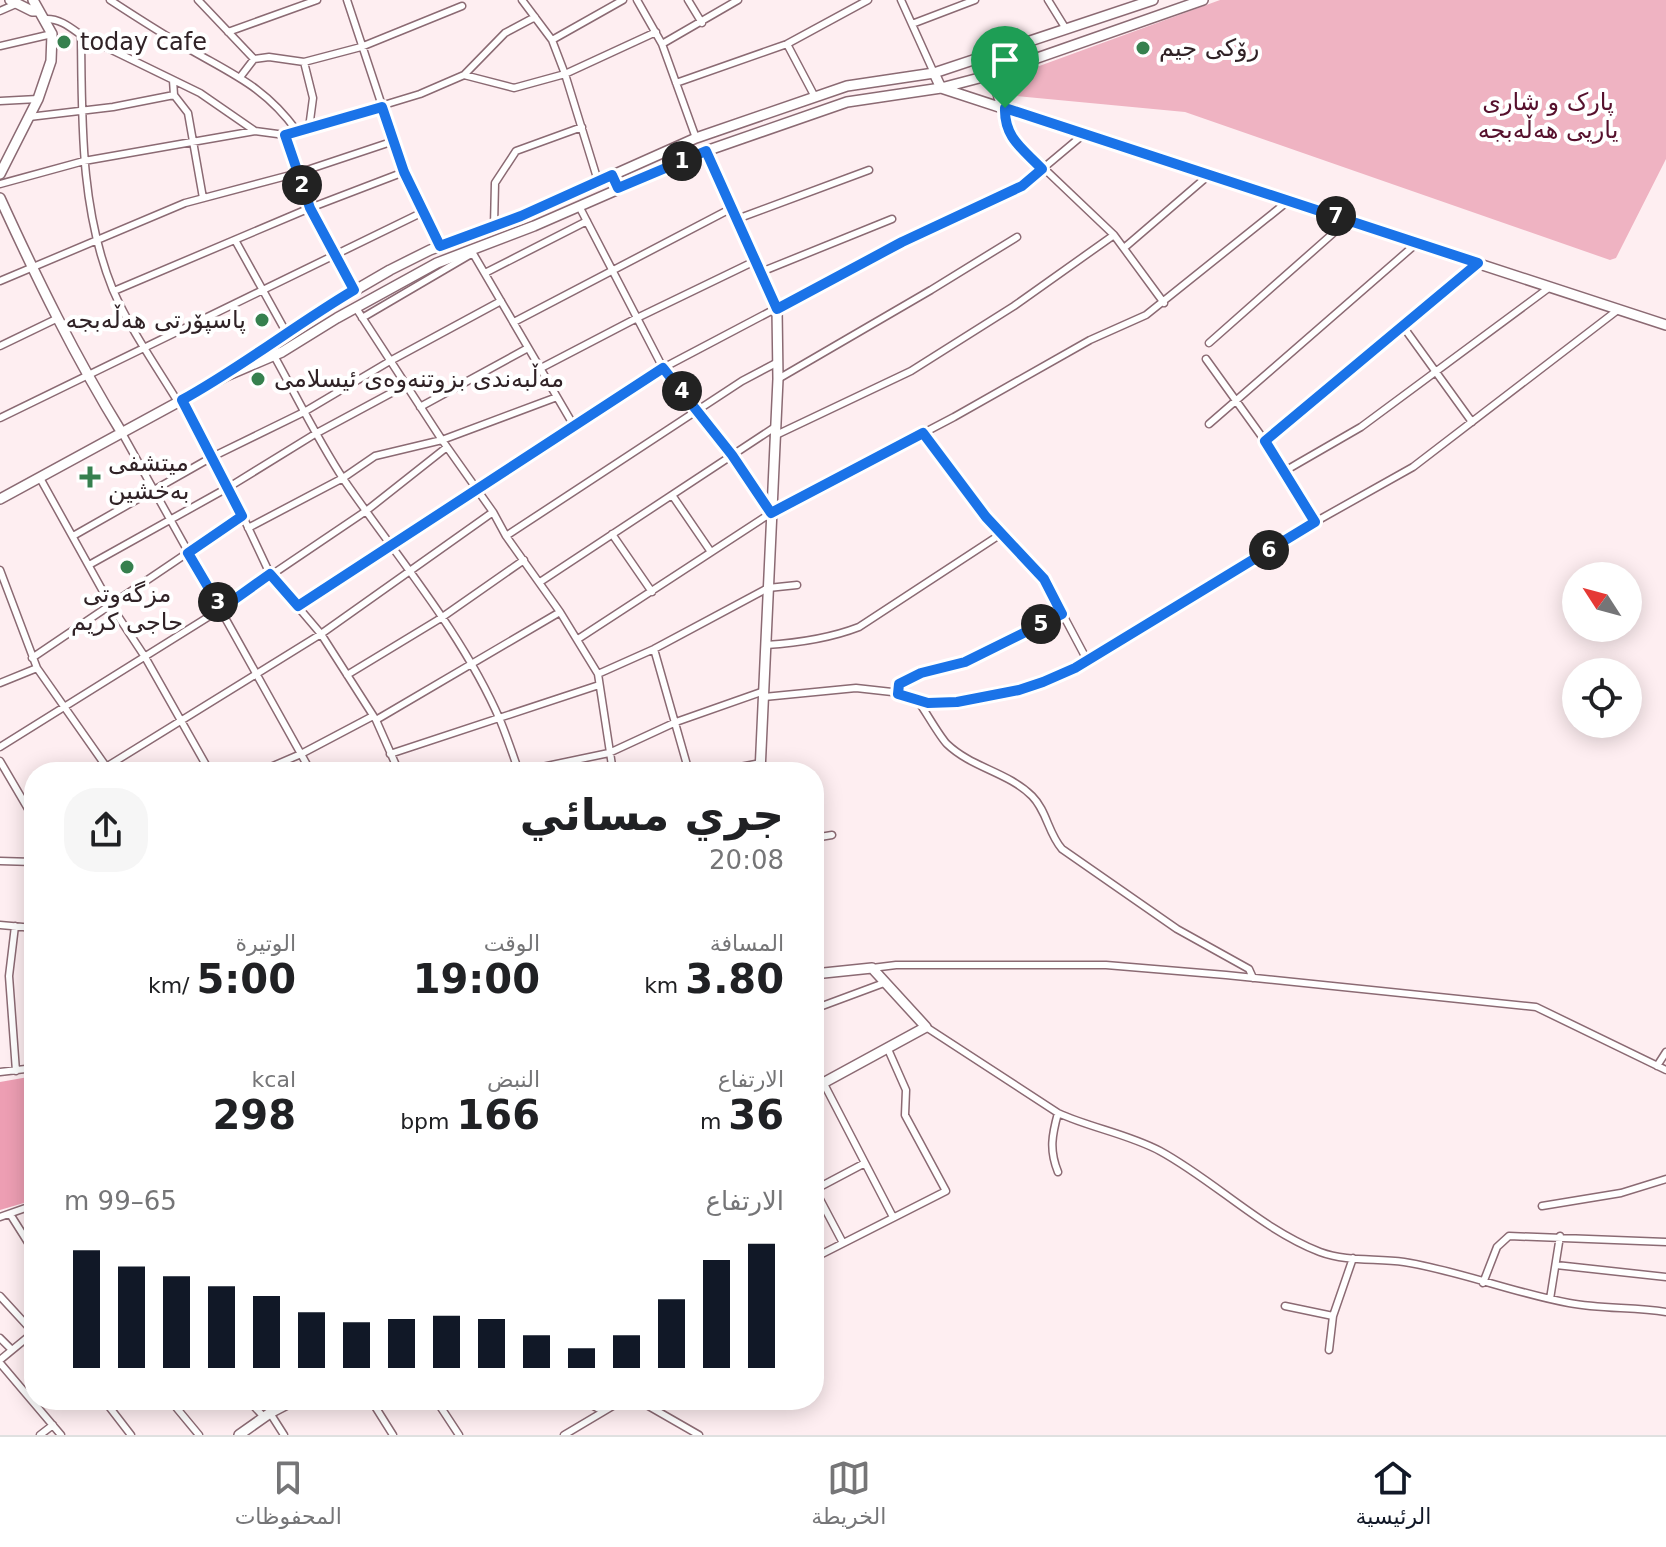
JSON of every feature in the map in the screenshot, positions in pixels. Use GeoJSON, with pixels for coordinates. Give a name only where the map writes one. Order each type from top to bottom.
{"type":"FeatureCollection","features":[{"type":"Feature","properties":{"kind":"main road"},"geometry":{"type":"LineString","coordinates":[[0,174],[38,99],[51,61],[52,34],[33,0]]}},
{"type":"Feature","properties":{"kind":"main road"},"geometry":{"type":"LineString","coordinates":[[226,376],[286,332],[354,290],[440,246],[494,226],[696,138],[847,86],[934,73],[1153,0]]}},
{"type":"Feature","properties":{"kind":"main road"},"geometry":{"type":"LineString","coordinates":[[0,499],[226,376],[274,355],[437,263],[472,252],[706,151],[847,102],[941,88],[1001,71],[1203,0]]}},
{"type":"Feature","properties":{"kind":"main road"},"geometry":{"type":"LineString","coordinates":[[13,2],[42,15]]}},
{"type":"Feature","properties":{"kind":"main road"},"geometry":{"type":"LineString","coordinates":[[1001,71],[996,86],[999,100],[1005,108]]}},
{"type":"Feature","properties":{"kind":"main road"},"geometry":{"type":"LineString","coordinates":[[934,73],[941,88],[1666,325]]}},
{"type":"Feature","properties":{"kind":"main road"},"geometry":{"type":"LineString","coordinates":[[706,151],[777,309],[778,379],[761,762]]}},
{"type":"Feature","properties":{"kind":"main road"},"geometry":{"type":"LineString","coordinates":[[612,175],[618,188]]}},
{"type":"Feature","properties":{"kind":"main road"},"geometry":{"type":"LineString","coordinates":[[0,198],[56,319],[86,376],[122,433]]}},
{"type":"Feature","properties":{"kind":"main road"},"geometry":{"type":"LineString","coordinates":[[824,973],[872,968],[926,1027],[824,1082]]}},
{"type":"Feature","properties":{"kind":"main road"},"geometry":{"type":"LineString","coordinates":[[239,1435],[276,1410]]}},
{"type":"Feature","properties":{"kind":"street"},"geometry":{"type":"LineString","coordinates":[[110,0],[191,51],[241,76],[275,104],[297,131]]}},
{"type":"Feature","properties":{"kind":"street"},"geometry":{"type":"LineString","coordinates":[[198,0],[254,59]]}},
{"type":"Feature","properties":{"kind":"street"},"geometry":{"type":"LineString","coordinates":[[228,32],[317,0]]}},
{"type":"Feature","properties":{"kind":"street"},"geometry":{"type":"LineString","coordinates":[[347,0],[404,172],[440,246]]}},
{"type":"Feature","properties":{"kind":"street"},"geometry":{"type":"LineString","coordinates":[[522,0],[552,40],[598,181]]}},
{"type":"Feature","properties":{"kind":"street"},"geometry":{"type":"LineString","coordinates":[[552,40],[623,0]]}},
{"type":"Feature","properties":{"kind":"street"},"geometry":{"type":"LineString","coordinates":[[637,0],[662,44],[696,138]]}},
{"type":"Feature","properties":{"kind":"street"},"geometry":{"type":"LineString","coordinates":[[688,0],[702,23]]}},
{"type":"Feature","properties":{"kind":"street"},"geometry":{"type":"LineString","coordinates":[[662,44],[738,0]]}},
{"type":"Feature","properties":{"kind":"street"},"geometry":{"type":"LineString","coordinates":[[676,83],[787,44],[868,0]]}},
{"type":"Feature","properties":{"kind":"street"},"geometry":{"type":"LineString","coordinates":[[901,0],[934,73]]}},
{"type":"Feature","properties":{"kind":"street"},"geometry":{"type":"LineString","coordinates":[[912,24],[975,0]]}},
{"type":"Feature","properties":{"kind":"street"},"geometry":{"type":"LineString","coordinates":[[1048,0],[1066,29]]}},
{"type":"Feature","properties":{"kind":"street"},"geometry":{"type":"LineString","coordinates":[[0,11],[13,2]]}},
{"type":"Feature","properties":{"kind":"street"},"geometry":{"type":"LineString","coordinates":[[241,76],[254,59],[269,57],[304,62],[361,47],[462,6]]}},
{"type":"Feature","properties":{"kind":"street"},"geometry":{"type":"LineString","coordinates":[[42,15],[200,93],[255,131]]}},
{"type":"Feature","properties":{"kind":"street"},"geometry":{"type":"LineString","coordinates":[[0,184],[84,161],[255,131],[285,135],[382,107],[464,75],[505,33],[535,17]]}},
{"type":"Feature","properties":{"kind":"street"},"geometry":{"type":"LineString","coordinates":[[464,75],[514,88],[565,74],[656,32]]}},
{"type":"Feature","properties":{"kind":"street"},"geometry":{"type":"LineString","coordinates":[[0,46],[52,34]]}},
{"type":"Feature","properties":{"kind":"street"},"geometry":{"type":"LineString","coordinates":[[81,35],[84,161],[96,241],[114,291],[229,487],[270,574],[321,634],[374,718],[394,762]]}},
{"type":"Feature","properties":{"kind":"street"},"geometry":{"type":"LineString","coordinates":[[787,44],[815,97]]}},
{"type":"Feature","properties":{"kind":"street"},"geometry":{"type":"LineString","coordinates":[[304,62],[313,98],[309,128]]}},
{"type":"Feature","properties":{"kind":"street"},"geometry":{"type":"LineString","coordinates":[[173,80],[174,95],[188,113],[203,198]]}},
{"type":"Feature","properties":{"kind":"street"},"geometry":{"type":"LineString","coordinates":[[29,117],[113,107],[174,95]]}},
{"type":"Feature","properties":{"kind":"street"},"geometry":{"type":"LineString","coordinates":[[0,101],[38,99]]}},
{"type":"Feature","properties":{"kind":"street"},"geometry":{"type":"LineString","coordinates":[[1005,108],[1004,125],[1012,138],[1114,235],[1164,303]]}},
{"type":"Feature","properties":{"kind":"street"},"geometry":{"type":"LineString","coordinates":[[494,226],[495,183],[516,151],[582,127]]}},
{"type":"Feature","properties":{"kind":"street"},"geometry":{"type":"LineString","coordinates":[[298,606],[393,547],[663,368],[902,242],[1022,186],[1084,134]]}},
{"type":"Feature","properties":{"kind":"street"},"geometry":{"type":"LineString","coordinates":[[285,135],[310,208],[354,290]]}},
{"type":"Feature","properties":{"kind":"street"},"geometry":{"type":"LineString","coordinates":[[0,281],[185,203],[298,173],[394,141]]}},
{"type":"Feature","properties":{"kind":"street"},"geometry":{"type":"LineString","coordinates":[[737,219],[869,170]]}},
{"type":"Feature","properties":{"kind":"street"},"geometry":{"type":"LineString","coordinates":[[114,291],[404,172]]}},
{"type":"Feature","properties":{"kind":"street"},"geometry":{"type":"LineString","coordinates":[[1124,248],[1209,175]]}},
{"type":"Feature","properties":{"kind":"street"},"geometry":{"type":"LineString","coordinates":[[578,639],[771,513],[1090,340],[1146,315],[1288,202]]}},
{"type":"Feature","properties":{"kind":"street"},"geometry":{"type":"LineString","coordinates":[[579,206],[663,368],[732,455],[771,513]]}},
{"type":"Feature","properties":{"kind":"street"},"geometry":{"type":"LineString","coordinates":[[514,322],[732,208]]}},
{"type":"Feature","properties":{"kind":"street"},"geometry":{"type":"LineString","coordinates":[[0,407],[2,417],[423,212]]}},
{"type":"Feature","properties":{"kind":"street"},"geometry":{"type":"LineString","coordinates":[[761,272],[892,219]]}},
{"type":"Feature","properties":{"kind":"street"},"geometry":{"type":"LineString","coordinates":[[1209,343],[1348,220]]}},
{"type":"Feature","properties":{"kind":"street"},"geometry":{"type":"LineString","coordinates":[[485,273],[587,221]]}},
{"type":"Feature","properties":{"kind":"street"},"geometry":{"type":"LineString","coordinates":[[540,582],[732,455],[775,432],[911,371],[1014,306],[1114,235]]}},
{"type":"Feature","properties":{"kind":"street"},"geometry":{"type":"LineString","coordinates":[[778,379],[1017,237]]}},
{"type":"Feature","properties":{"kind":"street"},"geometry":{"type":"LineString","coordinates":[[235,240],[286,332]]}},
{"type":"Feature","properties":{"kind":"street"},"geometry":{"type":"LineString","coordinates":[[1209,424],[1417,243]]}},
{"type":"Feature","properties":{"kind":"street"},"geometry":{"type":"LineString","coordinates":[[362,318],[472,252],[574,426]]}},
{"type":"Feature","properties":{"kind":"street"},"geometry":{"type":"LineString","coordinates":[[541,368],[756,261]]}},
{"type":"Feature","properties":{"kind":"street"},"geometry":{"type":"LineString","coordinates":[[1265,441],[1478,263]]}},
{"type":"Feature","properties":{"kind":"street"},"geometry":{"type":"LineString","coordinates":[[1283,472],[1361,427],[1551,286]]}},
{"type":"Feature","properties":{"kind":"street"},"geometry":{"type":"LineString","coordinates":[[73,536],[212,457],[304,412],[501,301]]}},
{"type":"Feature","properties":{"kind":"street"},"geometry":{"type":"LineString","coordinates":[[356,308],[506,536],[578,639],[598,674],[611,762]]}},
{"type":"Feature","properties":{"kind":"street"},"geometry":{"type":"LineString","coordinates":[[566,762],[609,753],[676,722],[764,694],[856,688],[939,703],[997,695],[1043,682],[1087,660],[1315,522],[1413,467],[1619,309]]}},
{"type":"Feature","properties":{"kind":"street"},"geometry":{"type":"LineString","coordinates":[[0,346],[56,319]]}},
{"type":"Feature","properties":{"kind":"street"},"geometry":{"type":"LineString","coordinates":[[1402,325],[1472,422]]}},
{"type":"Feature","properties":{"kind":"street"},"geometry":{"type":"LineString","coordinates":[[268,345],[315,434],[470,664],[500,719],[515,762]]}},
{"type":"Feature","properties":{"kind":"street"},"geometry":{"type":"LineString","coordinates":[[420,407],[528,348]]}},
{"type":"Feature","properties":{"kind":"street"},"geometry":{"type":"LineString","coordinates":[[1206,359],[1265,441],[1315,522]]}},
{"type":"Feature","properties":{"kind":"street"},"geometry":{"type":"LineString","coordinates":[[506,536],[697,410],[778,362]]}},
{"type":"Feature","properties":{"kind":"street"},"geometry":{"type":"LineString","coordinates":[[89,565],[406,385]]}},
{"type":"Feature","properties":{"kind":"street"},"geometry":{"type":"LineString","coordinates":[[248,528],[343,478],[375,456],[442,440],[557,397]]}},
{"type":"Feature","properties":{"kind":"street"},"geometry":{"type":"LineString","coordinates":[[122,433],[305,762]]}},
{"type":"Feature","properties":{"kind":"street"},"geometry":{"type":"LineString","coordinates":[[923,433],[1001,534],[1044,579],[1087,660]]}},
{"type":"Feature","properties":{"kind":"street"},"geometry":{"type":"LineString","coordinates":[[0,747],[221,609],[366,511],[447,447]]}},
{"type":"Feature","properties":{"kind":"street"},"geometry":{"type":"LineString","coordinates":[[40,478],[110,604],[145,657],[205,762]]}},
{"type":"Feature","properties":{"kind":"street"},"geometry":{"type":"LineString","coordinates":[[672,495],[711,552]]}},
{"type":"Feature","properties":{"kind":"street"},"geometry":{"type":"LineString","coordinates":[[119,762],[321,634],[493,512]]}},
{"type":"Feature","properties":{"kind":"street"},"geometry":{"type":"LineString","coordinates":[[32,658],[242,516]]}},
{"type":"Feature","properties":{"kind":"street"},"geometry":{"type":"LineString","coordinates":[[612,534],[652,592]]}},
{"type":"Feature","properties":{"kind":"street"},"geometry":{"type":"LineString","coordinates":[[766,645],[811,641],[859,627],[1001,534]]}},
{"type":"Feature","properties":{"kind":"street"},"geometry":{"type":"LineString","coordinates":[[347,675],[441,618],[524,560]]}},
{"type":"Feature","properties":{"kind":"street"},"geometry":{"type":"LineString","coordinates":[[0,570],[37,668],[103,762]]}},
{"type":"Feature","properties":{"kind":"street"},"geometry":{"type":"LineString","coordinates":[[598,674],[654,649],[768,588],[797,585]]}},
{"type":"Feature","properties":{"kind":"street"},"geometry":{"type":"LineString","coordinates":[[282,762],[374,718],[560,612]]}},
{"type":"Feature","properties":{"kind":"street"},"geometry":{"type":"LineString","coordinates":[[898,694],[899,684],[907,678],[965,662],[1062,614]]}},
{"type":"Feature","properties":{"kind":"street"},"geometry":{"type":"LineString","coordinates":[[654,649],[686,762]]}},
{"type":"Feature","properties":{"kind":"street"},"geometry":{"type":"LineString","coordinates":[[0,683],[37,668]]}},
{"type":"Feature","properties":{"kind":"street"},"geometry":{"type":"LineString","coordinates":[[390,754],[599,685]]}},
{"type":"Feature","properties":{"kind":"street"},"geometry":{"type":"LineString","coordinates":[[916,698],[946,744],[980,766],[1023,787],[1036,800],[1054,840],[1062,849],[1177,929],[1249,969],[1253,978]]}},
{"type":"Feature","properties":{"kind":"street"},"geometry":{"type":"LineString","coordinates":[[0,761],[24,802]]}},
{"type":"Feature","properties":{"kind":"street"},"geometry":{"type":"LineString","coordinates":[[824,836],[832,835]]}},
{"type":"Feature","properties":{"kind":"street"},"geometry":{"type":"LineString","coordinates":[[0,861],[24,862]]}},
{"type":"Feature","properties":{"kind":"street"},"geometry":{"type":"LineString","coordinates":[[0,925],[24,927]]}},
{"type":"Feature","properties":{"kind":"street"},"geometry":{"type":"LineString","coordinates":[[15,926],[9,976],[16,1071]]}},
{"type":"Feature","properties":{"kind":"street"},"geometry":{"type":"LineString","coordinates":[[872,968],[896,965],[1106,965],[1536,1007],[1666,1070]]}},
{"type":"Feature","properties":{"kind":"street"},"geometry":{"type":"LineString","coordinates":[[0,976],[9,976]]}},
{"type":"Feature","properties":{"kind":"street"},"geometry":{"type":"LineString","coordinates":[[824,1005],[884,983]]}},
{"type":"Feature","properties":{"kind":"street"},"geometry":{"type":"LineString","coordinates":[[926,1027],[1058,1113],[1146,1144],[1322,1253],[1402,1262],[1573,1304],[1666,1312]]}},
{"type":"Feature","properties":{"kind":"street"},"geometry":{"type":"LineString","coordinates":[[824,1253],[946,1191],[905,1115],[906,1090],[887,1047]]}},
{"type":"Feature","properties":{"kind":"street"},"geometry":{"type":"LineString","coordinates":[[1657,1066],[1666,1052]]}},
{"type":"Feature","properties":{"kind":"street"},"geometry":{"type":"LineString","coordinates":[[0,1072],[24,1070]]}},
{"type":"Feature","properties":{"kind":"street"},"geometry":{"type":"LineString","coordinates":[[824,1095],[893,1217]]}},
{"type":"Feature","properties":{"kind":"street"},"geometry":{"type":"LineString","coordinates":[[1058,1113],[1051,1144],[1058,1172]]}},
{"type":"Feature","properties":{"kind":"street"},"geometry":{"type":"LineString","coordinates":[[824,1184],[865,1163]]}},
{"type":"Feature","properties":{"kind":"street"},"geometry":{"type":"LineString","coordinates":[[1542,1206],[1621,1193],[1666,1179]]}},
{"type":"Feature","properties":{"kind":"street"},"geometry":{"type":"LineString","coordinates":[[824,1208],[843,1243]]}},
{"type":"Feature","properties":{"kind":"street"},"geometry":{"type":"LineString","coordinates":[[0,1217],[24,1209]]}},
{"type":"Feature","properties":{"kind":"street"},"geometry":{"type":"LineString","coordinates":[[10,1214],[24,1236]]}},
{"type":"Feature","properties":{"kind":"street"},"geometry":{"type":"LineString","coordinates":[[1483,1283],[1497,1247],[1509,1236],[1666,1242]]}},
{"type":"Feature","properties":{"kind":"street"},"geometry":{"type":"LineString","coordinates":[[1550,1299],[1560,1236]]}},
{"type":"Feature","properties":{"kind":"street"},"geometry":{"type":"LineString","coordinates":[[1329,1350],[1333,1316],[1353,1258]]}},
{"type":"Feature","properties":{"kind":"street"},"geometry":{"type":"LineString","coordinates":[[1556,1265],[1666,1277]]}},
{"type":"Feature","properties":{"kind":"street"},"geometry":{"type":"LineString","coordinates":[[0,1296],[24,1321]]}},
{"type":"Feature","properties":{"kind":"street"},"geometry":{"type":"LineString","coordinates":[[1285,1306],[1333,1316]]}},
{"type":"Feature","properties":{"kind":"street"},"geometry":{"type":"LineString","coordinates":[[0,1338],[12,1350]]}},
{"type":"Feature","properties":{"kind":"street"},"geometry":{"type":"LineString","coordinates":[[24,1340],[0,1362],[24,1389]]}},
{"type":"Feature","properties":{"kind":"street"},"geometry":{"type":"LineString","coordinates":[[42,1410],[61,1435]]}},
{"type":"Feature","properties":{"kind":"street"},"geometry":{"type":"LineString","coordinates":[[112,1410],[131,1435]]}},
{"type":"Feature","properties":{"kind":"street"},"geometry":{"type":"LineString","coordinates":[[178,1410],[199,1435]]}},
{"type":"Feature","properties":{"kind":"street"},"geometry":{"type":"LineString","coordinates":[[261,1410],[284,1435]]}},
{"type":"Feature","properties":{"kind":"street"},"geometry":{"type":"LineString","coordinates":[[377,1410],[393,1435]]}},
{"type":"Feature","properties":{"kind":"street"},"geometry":{"type":"LineString","coordinates":[[443,1410],[459,1435]]}},
{"type":"Feature","properties":{"kind":"street"},"geometry":{"type":"LineString","coordinates":[[656,1410],[699,1435]]}},
{"type":"Feature","properties":{"kind":"street"},"geometry":{"type":"LineString","coordinates":[[564,1435],[603,1411]]}},
{"type":"Feature","properties":{"kind":"street"},"geometry":{"type":"LineString","coordinates":[[40,1435],[53,1425]]}},
{"type":"Feature","properties":{"kind":"street"},"geometry":{"type":"LineString","coordinates":[[577,1426],[583,1435]]}},
{"type":"Feature","properties":{"kind":"street"},"geometry":{"type":"LineString","coordinates":[[678,1435],[688,1428]]}},
{"type":"Feature","properties":{"kind":"green space","name":"پارک و شاری یاریی ھەڵەبجە"},"geometry":{"type":"Polygon","coordinates":[[[1220,0],[1666,0],[1666,159],[1616,258],[1610,260],[1185,112],[1016,96],[1003,90],[1004,79],[1220,0]]]}},
{"type":"Feature","properties":{"kind":"shaded area"},"geometry":{"type":"Polygon","coordinates":[[[24,1078],[24,1203],[0,1210],[0,1082],[24,1078]]]}},
{"type":"Feature","properties":{"kind":"place","name":"today cafe"},"geometry":{"type":"Point","coordinates":[64,42]}},
{"type":"Feature","properties":{"kind":"place","name":"رۆکی جیم"},"geometry":{"type":"Point","coordinates":[1143,48]}},
{"type":"Feature","properties":{"kind":"place","name":"پاسپۆرتی هەڵەبجە"},"geometry":{"type":"Point","coordinates":[262,320]}},
{"type":"Feature","properties":{"kind":"place","name":"مەڵبەندی بزوتنەوەی ئیسلامی"},"geometry":{"type":"Point","coordinates":[258,379]}},
{"type":"Feature","properties":{"kind":"place","name":"میتشفی بەخشین"},"geometry":{"type":"Point","coordinates":[90,477]}},
{"type":"Feature","properties":{"kind":"place","name":"مزگە‌وتی حاجی كریم"},"geometry":{"type":"Point","coordinates":[127,567]}},
{"type":"Feature","properties":{"kind":"route"},"geometry":{"type":"LineString","coordinates":[[382,107],[404,172],[440,246],[521,216],[612,175],[618,188],[706,151],[777,309],[902,242],[1022,186],[1042,169],[1012,138],[1004,125],[1005,108],[1478,263],[1265,441],[1315,522],[1075,668],[1019,690],[957,702],[928,703],[898,694],[899,684],[921,673],[965,662],[1062,614],[1044,579],[986,517],[923,433],[771,513],[732,455],[663,368],[393,547],[298,606],[270,574],[221,609],[188,553],[242,516],[182,400],[226,376],[273,340],[354,290],[310,208],[285,135],[382,107]]}}]}
